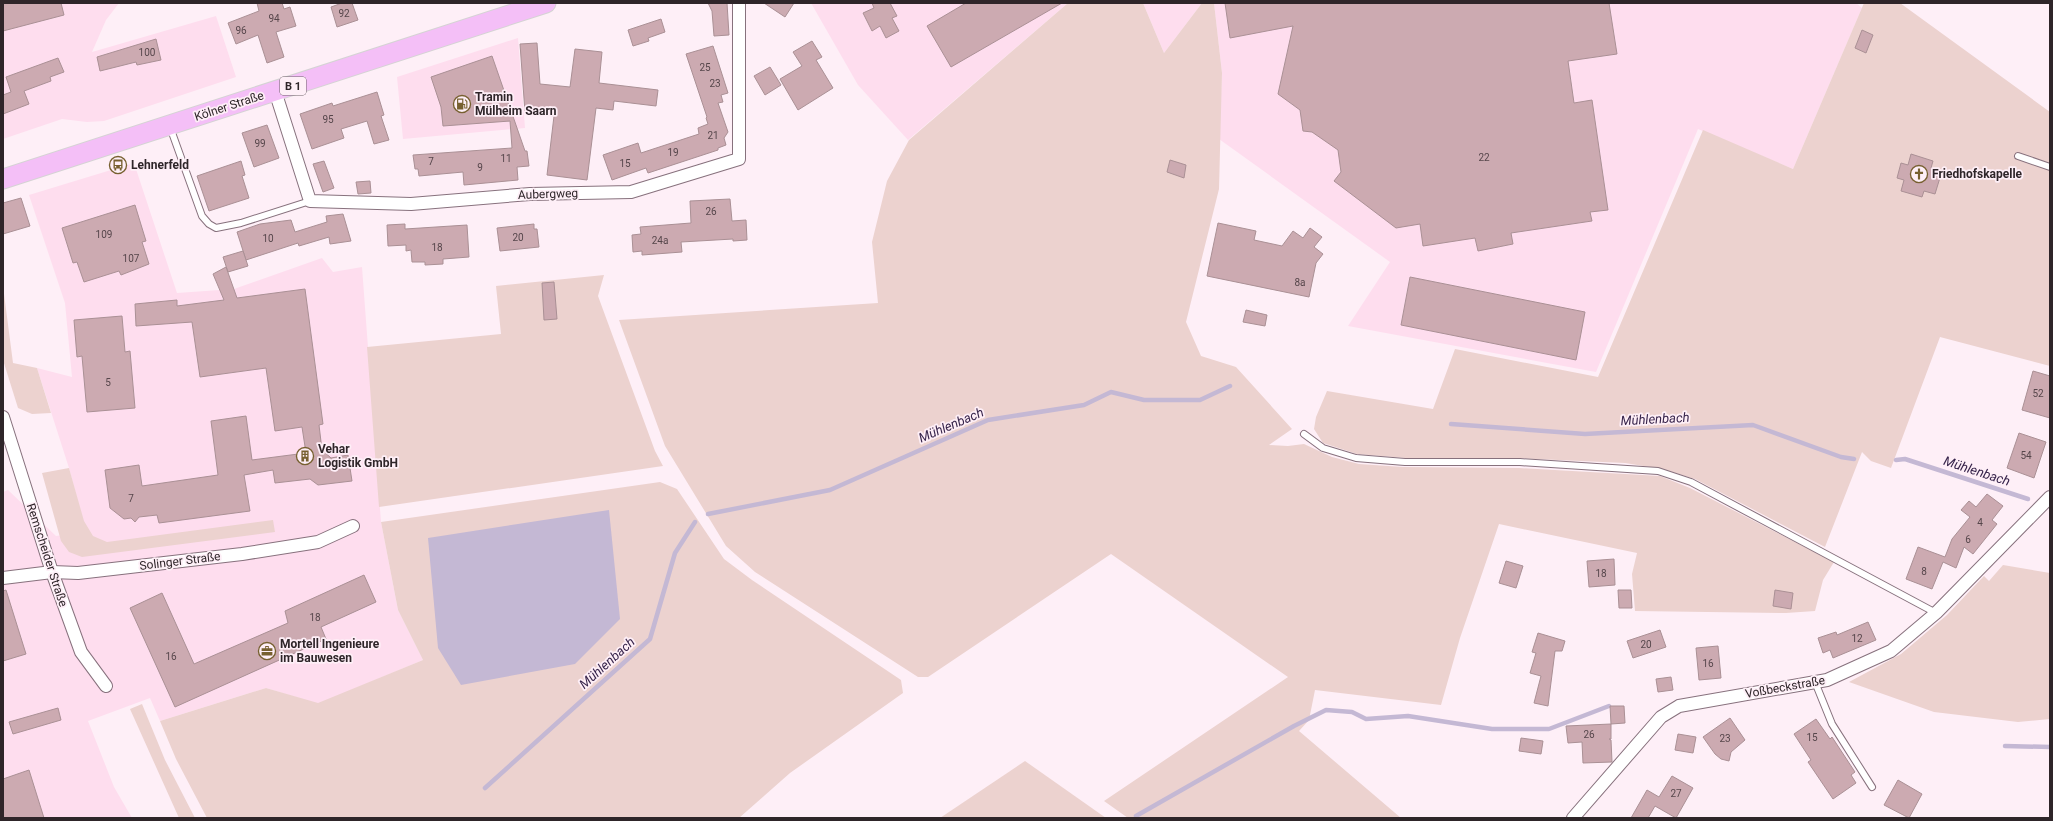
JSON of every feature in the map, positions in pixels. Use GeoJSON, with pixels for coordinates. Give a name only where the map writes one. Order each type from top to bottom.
{"type":"FeatureCollection","features":[{"type":"Feature","properties":{"kind":"main road","name":"Kölner Straße"},"geometry":{"type":"LineString","coordinates":[[3,179],[546,3]]}},
{"type":"Feature","properties":{"kind":"street","name":"Aubergweg"},"geometry":{"type":"LineString","coordinates":[[310,201],[411,204],[530,194],[631,192],[739,160],[739,3]]}},
{"type":"Feature","properties":{"kind":"street"},"geometry":{"type":"LineString","coordinates":[[275,91],[310,201]]}},
{"type":"Feature","properties":{"kind":"street","name":"Remscheider Straße"},"geometry":{"type":"LineString","coordinates":[[3,417],[52,572],[81,652],[106,686]]}},
{"type":"Feature","properties":{"kind":"street","name":"Voßbeckstraße"},"geometry":{"type":"LineString","coordinates":[[1574,818],[1661,717],[1679,706],[1827,680],[1891,651],[1936,613],[2050,497]]}},
{"type":"Feature","properties":{"kind":"street","name":"Solinger Straße"},"geometry":{"type":"LineString","coordinates":[[3,578],[52,572],[78,573],[249,553],[318,542],[353,526]]}},
{"type":"Feature","properties":{"kind":"lane"},"geometry":{"type":"LineString","coordinates":[[170,126],[202,216],[209,224],[216,228],[241,223],[310,201]]}},
{"type":"Feature","properties":{"kind":"lane"},"geometry":{"type":"LineString","coordinates":[[2018,156],[2050,167]]}},
{"type":"Feature","properties":{"kind":"lane"},"geometry":{"type":"LineString","coordinates":[[1304,434],[1323,448],[1356,458],[1405,462],[1520,462],[1658,471],[1691,482],[1936,613]]}},
{"type":"Feature","properties":{"kind":"lane"},"geometry":{"type":"LineString","coordinates":[[1814,682],[1832,724],[1872,787]]}},
{"type":"Feature","properties":{"kind":"shaded area"},"geometry":{"type":"Polygon","coordinates":[[[3,3],[119,3],[106,20],[92,52],[216,16],[236,77],[104,121],[87,122],[62,119],[3,139],[3,3]]]}},
{"type":"Feature","properties":{"kind":"shaded area"},"geometry":{"type":"Polygon","coordinates":[[[811,3],[1068,3],[908,140],[858,85],[811,3]]]}},
{"type":"Feature","properties":{"kind":"shaded area"},"geometry":{"type":"Polygon","coordinates":[[[1068,3],[1143,3],[1164,53],[1202,3],[1214,3],[1222,73],[1219,189],[1186,322],[1201,356],[1236,367],[1292,429],[1269,445],[1288,446],[1304,444],[1332,457],[1359,464],[1403,467],[1519,468],[1660,476],[1690,488],[1834,562],[1823,580],[1815,611],[1786,613],[1635,611],[1632,574],[1637,553],[1499,524],[1460,638],[1441,705],[1315,690],[1309,720],[1299,731],[1401,818],[1128,818],[1104,801],[1288,677],[1111,554],[928,677],[918,677],[755,572],[726,546],[665,446],[619,320],[878,303],[872,242],[887,181],[909,140],[1068,3]]]}},
{"type":"Feature","properties":{"kind":"shaded area"},"geometry":{"type":"Polygon","coordinates":[[[1143,3],[1202,3],[1164,53],[1143,3]]]}},
{"type":"Feature","properties":{"kind":"shaded area"},"geometry":{"type":"Polygon","coordinates":[[[1214,3],[1856,3],[1862,8],[1793,169],[1698,129],[1596,372],[1348,326],[1390,262],[1219,139],[1222,73],[1214,3]]]}},
{"type":"Feature","properties":{"kind":"shaded area"},"geometry":{"type":"Polygon","coordinates":[[[1864,3],[1900,3],[2050,112],[2050,366],[1940,337],[1891,468],[1871,461],[1862,452],[1825,547],[1695,479],[1662,469],[1625,463],[1514,458],[1406,458],[1357,454],[1323,443],[1314,429],[1316,417],[1327,391],[1433,409],[1455,349],[1598,377],[1703,130],[1793,169],[1864,3]]]}},
{"type":"Feature","properties":{"kind":"shaded area","name":"Tramin Mülheim Saarn"},"geometry":{"type":"Polygon","coordinates":[[[518,38],[525,128],[403,139],[397,77],[518,38]]]}},
{"type":"Feature","properties":{"kind":"shaded area"},"geometry":{"type":"Polygon","coordinates":[[[134,163],[177,293],[234,289],[322,258],[333,272],[362,267],[381,522],[398,610],[423,660],[318,704],[266,688],[160,721],[150,698],[88,721],[114,787],[132,818],[3,818],[3,492],[8,490],[56,536],[86,532],[69,468],[37,368],[72,377],[65,303],[29,195],[134,163]]]}},
{"type":"Feature","properties":{"kind":"shaded area"},"geometry":{"type":"Polygon","coordinates":[[[604,275],[598,296],[655,451],[663,466],[379,507],[367,347],[501,334],[496,286],[604,275]]]}},
{"type":"Feature","properties":{"kind":"shaded area"},"geometry":{"type":"Polygon","coordinates":[[[3,286],[13,363],[37,368],[51,413],[32,414],[18,408],[3,360],[3,286]]]}},
{"type":"Feature","properties":{"kind":"shaded area"},"geometry":{"type":"Polygon","coordinates":[[[69,468],[84,521],[93,536],[107,542],[273,520],[275,532],[82,557],[69,552],[61,541],[42,473],[69,468]]]}},
{"type":"Feature","properties":{"kind":"shaded area"},"geometry":{"type":"Polygon","coordinates":[[[660,482],[677,489],[724,559],[752,580],[901,680],[903,693],[790,773],[739,818],[207,818],[176,759],[160,721],[266,688],[318,703],[423,660],[398,610],[381,522],[660,482]]]}},
{"type":"Feature","properties":{"kind":"shaded area"},"geometry":{"type":"Polygon","coordinates":[[[609,510],[620,619],[575,664],[461,685],[438,648],[428,538],[609,510]]]}},
{"type":"Feature","properties":{"kind":"shaded area"},"geometry":{"type":"Polygon","coordinates":[[[2003,565],[2050,573],[2050,719],[2018,722],[1934,712],[1849,682],[1901,654],[1947,615],[1984,576],[1989,581],[2003,565]]]}},
{"type":"Feature","properties":{"kind":"shaded area"},"geometry":{"type":"Polygon","coordinates":[[[142,704],[165,760],[195,818],[179,818],[130,709],[142,704]]]}},
{"type":"Feature","properties":{"kind":"shaded area"},"geometry":{"type":"Polygon","coordinates":[[[1025,761],[1106,818],[940,818],[1025,761]]]}},
{"type":"Feature","properties":{"kind":"building"},"geometry":{"type":"Polygon","coordinates":[[[3,3],[61,3],[64,15],[3,31],[3,3]]]}},
{"type":"Feature","properties":{"kind":"building"},"geometry":{"type":"Polygon","coordinates":[[[257,3],[282,3],[284,9],[290,7],[296,26],[276,32],[284,57],[267,63],[258,35],[236,44],[228,23],[259,11],[257,3]]]}},
{"type":"Feature","properties":{"kind":"building"},"geometry":{"type":"Polygon","coordinates":[[[342,3],[352,3],[358,20],[337,27],[331,7],[342,3]]]}},
{"type":"Feature","properties":{"kind":"building"},"geometry":{"type":"Polygon","coordinates":[[[708,3],[727,3],[729,35],[714,36],[712,11],[708,3]]]}},
{"type":"Feature","properties":{"kind":"building"},"geometry":{"type":"Polygon","coordinates":[[[764,3],[794,3],[785,17],[764,3]]]}},
{"type":"Feature","properties":{"kind":"building"},"geometry":{"type":"Polygon","coordinates":[[[872,3],[890,3],[897,16],[892,18],[899,31],[886,38],[880,26],[872,31],[863,13],[874,8],[872,3]]]}},
{"type":"Feature","properties":{"kind":"building"},"geometry":{"type":"Polygon","coordinates":[[[966,3],[1062,3],[951,67],[927,26],[966,3]]]}},
{"type":"Feature","properties":{"kind":"building"},"geometry":{"type":"Polygon","coordinates":[[[1225,3],[1609,3],[1617,54],[1568,61],[1574,103],[1592,100],[1608,210],[1590,212],[1592,221],[1511,233],[1513,244],[1478,251],[1475,238],[1423,246],[1420,224],[1396,228],[1334,181],[1341,172],[1338,150],[1312,132],[1303,131],[1300,110],[1278,94],[1293,26],[1230,38],[1225,3]]]}},
{"type":"Feature","properties":{"kind":"building"},"geometry":{"type":"Polygon","coordinates":[[[661,19],[665,32],[648,38],[649,41],[633,46],[628,30],[661,19]]]}},
{"type":"Feature","properties":{"kind":"building"},"geometry":{"type":"Polygon","coordinates":[[[1862,30],[1873,35],[1866,53],[1855,48],[1862,30]]]}},
{"type":"Feature","properties":{"kind":"building"},"geometry":{"type":"Polygon","coordinates":[[[156,39],[161,60],[137,65],[136,62],[100,71],[97,57],[156,39]]]}},
{"type":"Feature","properties":{"kind":"building"},"geometry":{"type":"Polygon","coordinates":[[[812,41],[822,57],[816,60],[833,88],[798,110],[780,79],[802,66],[793,52],[812,41]]]}},
{"type":"Feature","properties":{"kind":"building"},"geometry":{"type":"Polygon","coordinates":[[[537,43],[540,84],[570,87],[575,49],[602,52],[599,83],[658,90],[656,106],[614,101],[613,110],[596,108],[587,180],[547,175],[554,116],[525,112],[520,44],[537,43]]]}},
{"type":"Feature","properties":{"kind":"building"},"geometry":{"type":"Polygon","coordinates":[[[713,46],[728,93],[721,95],[723,102],[718,103],[728,132],[724,138],[726,145],[718,148],[718,150],[648,173],[646,168],[612,180],[603,155],[638,143],[641,153],[699,134],[698,128],[708,124],[686,54],[713,46]]]}},
{"type":"Feature","properties":{"kind":"building"},"geometry":{"type":"Polygon","coordinates":[[[492,56],[525,151],[527,151],[529,166],[517,167],[518,180],[464,185],[463,172],[419,176],[418,169],[415,169],[413,155],[512,148],[510,121],[443,126],[441,107],[431,77],[492,56]]]}},
{"type":"Feature","properties":{"kind":"building"},"geometry":{"type":"Polygon","coordinates":[[[58,58],[64,72],[50,77],[51,81],[24,91],[29,104],[3,114],[3,95],[11,92],[6,77],[58,58]]]}},
{"type":"Feature","properties":{"kind":"building"},"geometry":{"type":"Polygon","coordinates":[[[770,67],[781,85],[765,95],[754,76],[770,67]]]}},
{"type":"Feature","properties":{"kind":"building"},"geometry":{"type":"Polygon","coordinates":[[[377,92],[384,115],[381,116],[389,140],[374,144],[367,121],[341,129],[344,138],[312,149],[300,114],[332,103],[333,106],[377,92]]]}},
{"type":"Feature","properties":{"kind":"building"},"geometry":{"type":"Polygon","coordinates":[[[267,125],[279,158],[254,167],[242,133],[267,125]]]}},
{"type":"Feature","properties":{"kind":"building","name":"Friedhofskapelle"},"geometry":{"type":"Polygon","coordinates":[[[1911,154],[1933,161],[1931,168],[1942,171],[1935,194],[1924,191],[1922,197],[1901,191],[1904,180],[1897,178],[1901,163],[1908,165],[1911,154]]]}},
{"type":"Feature","properties":{"kind":"building"},"geometry":{"type":"Polygon","coordinates":[[[1170,160],[1186,165],[1184,178],[1167,172],[1170,160]]]}},
{"type":"Feature","properties":{"kind":"building"},"geometry":{"type":"Polygon","coordinates":[[[241,161],[245,175],[242,176],[249,198],[209,211],[197,176],[241,161]]]}},
{"type":"Feature","properties":{"kind":"building"},"geometry":{"type":"Polygon","coordinates":[[[324,161],[334,188],[323,192],[313,164],[324,161]]]}},
{"type":"Feature","properties":{"kind":"building"},"geometry":{"type":"Polygon","coordinates":[[[370,181],[371,193],[358,194],[356,182],[370,181]]]}},
{"type":"Feature","properties":{"kind":"building"},"geometry":{"type":"Polygon","coordinates":[[[21,198],[30,226],[3,234],[3,203],[21,198]]]}},
{"type":"Feature","properties":{"kind":"building"},"geometry":{"type":"Polygon","coordinates":[[[730,199],[732,221],[746,220],[747,240],[733,241],[733,239],[681,242],[682,252],[642,255],[642,251],[633,252],[632,235],[641,234],[640,227],[691,223],[690,201],[730,199]]]}},
{"type":"Feature","properties":{"kind":"building"},"geometry":{"type":"Polygon","coordinates":[[[135,205],[146,241],[142,242],[149,264],[121,275],[119,271],[84,282],[77,262],[73,263],[62,228],[135,205]]]}},
{"type":"Feature","properties":{"kind":"building"},"geometry":{"type":"Polygon","coordinates":[[[343,214],[351,241],[330,244],[329,237],[299,246],[298,243],[246,260],[237,232],[260,224],[291,220],[295,232],[327,222],[326,216],[343,214]]]}},
{"type":"Feature","properties":{"kind":"building"},"geometry":{"type":"Polygon","coordinates":[[[1218,223],[1256,231],[1254,240],[1282,246],[1293,231],[1303,238],[1310,228],[1322,237],[1314,247],[1323,254],[1316,263],[1309,297],[1207,276],[1218,223]]]}},
{"type":"Feature","properties":{"kind":"building"},"geometry":{"type":"Polygon","coordinates":[[[405,224],[405,229],[467,225],[469,257],[443,259],[443,264],[425,265],[425,262],[412,262],[411,250],[406,251],[406,245],[388,246],[387,225],[405,224]]]}},
{"type":"Feature","properties":{"kind":"building"},"geometry":{"type":"Polygon","coordinates":[[[534,224],[534,229],[537,229],[539,247],[500,251],[497,228],[534,224]]]}},
{"type":"Feature","properties":{"kind":"building"},"geometry":{"type":"Polygon","coordinates":[[[243,251],[248,266],[228,272],[223,257],[243,251]]]}},
{"type":"Feature","properties":{"kind":"building"},"geometry":{"type":"Polygon","coordinates":[[[226,267],[237,298],[305,289],[323,424],[319,425],[322,450],[331,458],[348,455],[352,481],[318,485],[310,479],[275,483],[273,470],[244,475],[250,511],[159,523],[157,515],[139,517],[135,522],[131,518],[124,519],[110,508],[105,470],[139,465],[142,486],[218,475],[211,421],[246,416],[252,460],[306,453],[302,427],[275,431],[266,368],[200,377],[192,322],[136,326],[135,304],[177,300],[177,306],[224,300],[213,274],[226,267]]]}},
{"type":"Feature","properties":{"kind":"building"},"geometry":{"type":"Polygon","coordinates":[[[1410,277],[1585,312],[1576,360],[1401,325],[1410,277]]]}},
{"type":"Feature","properties":{"kind":"building"},"geometry":{"type":"Polygon","coordinates":[[[554,282],[557,319],[544,320],[542,283],[554,282]]]}},
{"type":"Feature","properties":{"kind":"building"},"geometry":{"type":"Polygon","coordinates":[[[1246,310],[1267,315],[1265,326],[1243,322],[1246,310]]]}},
{"type":"Feature","properties":{"kind":"building"},"geometry":{"type":"Polygon","coordinates":[[[122,316],[125,352],[130,351],[135,408],[87,412],[82,356],[77,357],[74,320],[122,316]]]}},
{"type":"Feature","properties":{"kind":"building"},"geometry":{"type":"Polygon","coordinates":[[[2033,371],[2050,376],[2050,418],[2022,410],[2033,371]]]}},
{"type":"Feature","properties":{"kind":"building"},"geometry":{"type":"Polygon","coordinates":[[[2019,433],[2046,442],[2034,478],[2007,468],[2019,433]]]}},
{"type":"Feature","properties":{"kind":"building"},"geometry":{"type":"Polygon","coordinates":[[[1987,494],[2003,506],[1992,520],[1997,524],[1973,554],[1964,547],[1956,568],[1943,562],[1932,589],[1906,579],[1918,547],[1945,557],[1952,539],[1970,517],[1961,510],[1969,501],[1976,507],[1987,494]]]}},
{"type":"Feature","properties":{"kind":"building"},"geometry":{"type":"Polygon","coordinates":[[[1614,559],[1615,585],[1589,587],[1587,561],[1614,559]]]}},
{"type":"Feature","properties":{"kind":"building"},"geometry":{"type":"Polygon","coordinates":[[[1506,561],[1523,566],[1516,588],[1499,583],[1506,561]]]}},
{"type":"Feature","properties":{"kind":"building"},"geometry":{"type":"Polygon","coordinates":[[[364,575],[376,602],[321,627],[326,639],[175,707],[130,608],[162,593],[194,664],[288,623],[285,611],[364,575]]]}},
{"type":"Feature","properties":{"kind":"building"},"geometry":{"type":"Polygon","coordinates":[[[6,590],[26,654],[3,661],[3,591],[6,590]]]}},
{"type":"Feature","properties":{"kind":"building"},"geometry":{"type":"Polygon","coordinates":[[[1618,590],[1631,590],[1632,608],[1619,608],[1618,590]]]}},
{"type":"Feature","properties":{"kind":"building"},"geometry":{"type":"Polygon","coordinates":[[[1775,590],[1793,593],[1791,609],[1773,606],[1775,590]]]}},
{"type":"Feature","properties":{"kind":"building"},"geometry":{"type":"Polygon","coordinates":[[[1868,622],[1876,640],[1833,658],[1830,650],[1823,653],[1818,638],[1836,632],[1837,635],[1868,622]]]}},
{"type":"Feature","properties":{"kind":"building"},"geometry":{"type":"Polygon","coordinates":[[[1660,630],[1666,647],[1633,658],[1627,641],[1660,630]]]}},
{"type":"Feature","properties":{"kind":"building"},"geometry":{"type":"Polygon","coordinates":[[[1538,633],[1565,641],[1562,651],[1555,651],[1548,706],[1534,703],[1541,676],[1530,673],[1536,653],[1532,652],[1538,633]]]}},
{"type":"Feature","properties":{"kind":"building"},"geometry":{"type":"Polygon","coordinates":[[[1718,646],[1721,678],[1699,680],[1696,648],[1718,646]]]}},
{"type":"Feature","properties":{"kind":"building"},"geometry":{"type":"Polygon","coordinates":[[[1671,677],[1673,690],[1658,692],[1656,679],[1671,677]]]}},
{"type":"Feature","properties":{"kind":"building"},"geometry":{"type":"Polygon","coordinates":[[[1610,706],[1624,706],[1625,723],[1611,724],[1610,706]]]}},
{"type":"Feature","properties":{"kind":"building"},"geometry":{"type":"Polygon","coordinates":[[[58,708],[61,720],[13,734],[9,722],[58,708]]]}},
{"type":"Feature","properties":{"kind":"building"},"geometry":{"type":"Polygon","coordinates":[[[1730,718],[1745,740],[1731,752],[1729,761],[1721,759],[1715,754],[1703,737],[1730,718]]]}},
{"type":"Feature","properties":{"kind":"building"},"geometry":{"type":"Polygon","coordinates":[[[1816,719],[1830,739],[1832,737],[1855,772],[1851,775],[1856,783],[1833,799],[1808,762],[1811,760],[1794,734],[1816,719]]]}},
{"type":"Feature","properties":{"kind":"building"},"geometry":{"type":"Polygon","coordinates":[[[1611,724],[1611,739],[1609,739],[1611,740],[1612,762],[1583,763],[1582,742],[1568,743],[1566,726],[1611,724]]]}},
{"type":"Feature","properties":{"kind":"building"},"geometry":{"type":"Polygon","coordinates":[[[1678,734],[1696,737],[1693,753],[1675,750],[1678,734]]]}},
{"type":"Feature","properties":{"kind":"building"},"geometry":{"type":"Polygon","coordinates":[[[1521,738],[1543,741],[1541,754],[1519,751],[1521,738]]]}},
{"type":"Feature","properties":{"kind":"building"},"geometry":{"type":"Polygon","coordinates":[[[29,770],[44,818],[3,818],[3,779],[29,770]]]}},
{"type":"Feature","properties":{"kind":"building"},"geometry":{"type":"Polygon","coordinates":[[[1672,776],[1693,788],[1676,818],[1655,806],[1648,818],[1631,818],[1647,790],[1659,797],[1672,776]]]}},
{"type":"Feature","properties":{"kind":"building"},"geometry":{"type":"Polygon","coordinates":[[[1898,780],[1922,794],[1909,818],[1884,805],[1898,780]]]}},
{"type":"Feature","properties":{"kind":"waterway","name":"Mühlenbach"},"geometry":{"type":"LineString","coordinates":[[708,514],[830,490],[988,420],[1084,405],[1111,392],[1144,400],[1200,400],[1230,386]]}},
{"type":"Feature","properties":{"kind":"waterway","name":"Mühlenbach"},"geometry":{"type":"LineString","coordinates":[[1451,424],[1585,434],[1753,425],[1841,457],[1854,459]]}},
{"type":"Feature","properties":{"kind":"waterway","name":"Mühlenbach"},"geometry":{"type":"LineString","coordinates":[[1896,460],[1905,459],[2028,499]]}},
{"type":"Feature","properties":{"kind":"waterway","name":"Mühlenbach"},"geometry":{"type":"LineString","coordinates":[[485,788],[650,639],[675,553],[695,522]]}},
{"type":"Feature","properties":{"kind":"waterway"},"geometry":{"type":"LineString","coordinates":[[1136,816],[1294,726],[1326,710],[1352,712],[1366,719],[1408,716],[1492,729],[1549,729],[1609,706]]}},
{"type":"Feature","properties":{"kind":"waterway"},"geometry":{"type":"LineString","coordinates":[[2005,746],[2050,747]]}},
{"type":"Feature","properties":{"kind":"place","name":"Tramin Mülheim Saarn"},"geometry":{"type":"Point","coordinates":[462,104]}},
{"type":"Feature","properties":{"kind":"place","name":"Lehnerfeld"},"geometry":{"type":"Point","coordinates":[118,165]}},
{"type":"Feature","properties":{"kind":"place","name":"Friedhofskapelle"},"geometry":{"type":"Point","coordinates":[1919,174]}},
{"type":"Feature","properties":{"kind":"place","name":"Vehar Logistik GmbH"},"geometry":{"type":"Point","coordinates":[305,456]}},
{"type":"Feature","properties":{"kind":"place","name":"Mortell Ingenieure im Bauwesen"},"geometry":{"type":"Point","coordinates":[267,651]}}]}
